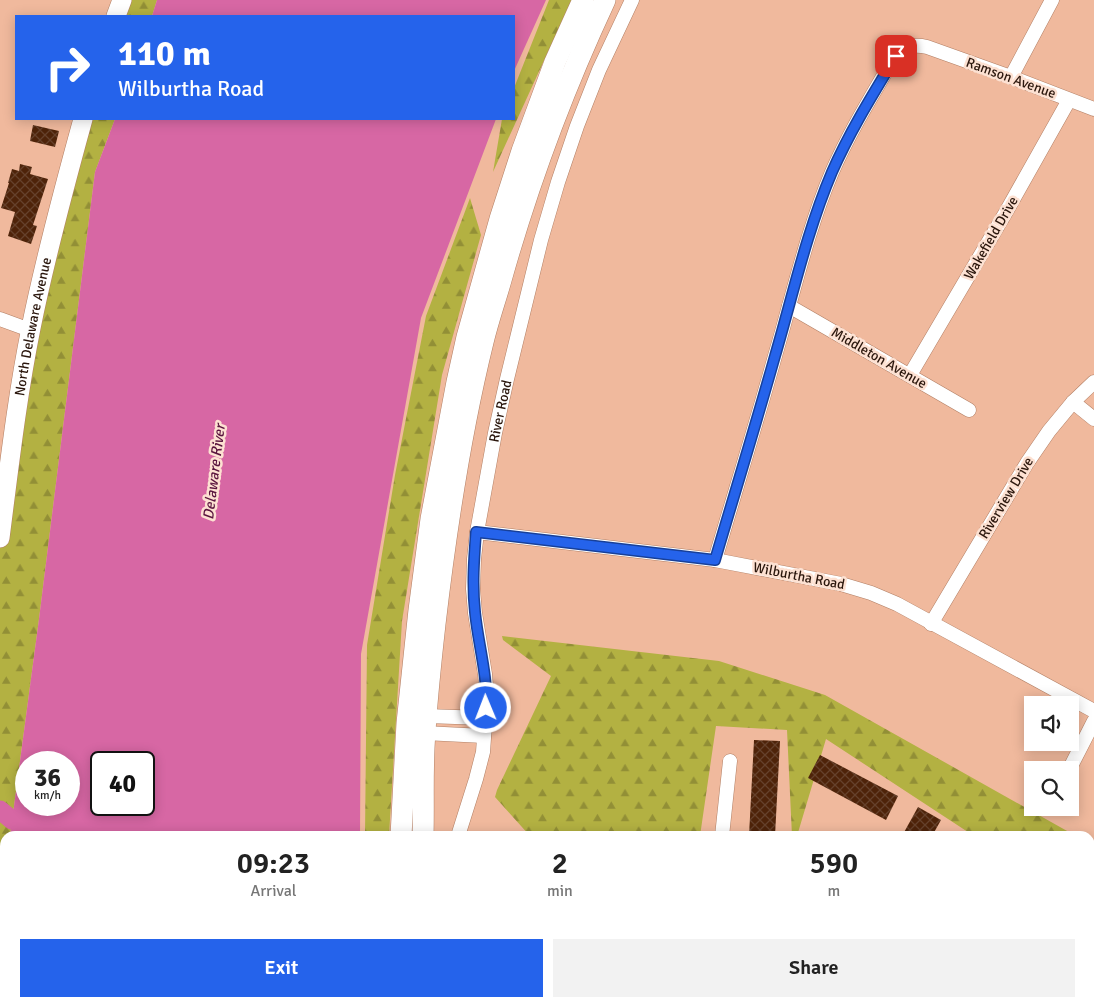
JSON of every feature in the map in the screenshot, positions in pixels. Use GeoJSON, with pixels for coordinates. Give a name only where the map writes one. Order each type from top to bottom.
{"type":"FeatureCollection","features":[{"type":"Feature","properties":{"kind":"highway"},"geometry":{"type":"LineString","coordinates":[[423,831],[419,724],[419,610],[447,428],[467,337],[500,219],[522,151],[555,62],[584,0]]}},
{"type":"Feature","properties":{"kind":"highway"},"geometry":{"type":"LineString","coordinates":[[402,831],[453,492],[483,341],[544,144],[605,0]]}},
{"type":"Feature","properties":{"kind":"main road"},"geometry":{"type":"LineString","coordinates":[[116,15],[122,0]]}},
{"type":"Feature","properties":{"kind":"main road","name":"North Delaware Avenue"},"geometry":{"type":"LineString","coordinates":[[0,538],[30,330],[58,211],[83,120]]}},
{"type":"Feature","properties":{"kind":"street","name":"River Road"},"geometry":{"type":"LineString","coordinates":[[460,831],[483,752],[486,697],[485,674],[475,613],[473,589],[474,559],[476,532],[507,379],[558,182],[595,79],[632,0]]}},
{"type":"Feature","properties":{"kind":"street"},"geometry":{"type":"LineString","coordinates":[[1011,77],[1052,0]]}},
{"type":"Feature","properties":{"kind":"street","name":"Ramson Avenue"},"geometry":{"type":"LineString","coordinates":[[789,306],[810,231],[833,171],[857,121],[896,56],[902,50],[909,46],[918,45],[1011,77],[1094,109]]}},
{"type":"Feature","properties":{"kind":"street","name":"Wakefield Drive"},"geometry":{"type":"LineString","coordinates":[[910,375],[1006,212],[1069,100]]}},
{"type":"Feature","properties":{"kind":"street"},"geometry":{"type":"LineString","coordinates":[[715,560],[789,306]]}},
{"type":"Feature","properties":{"kind":"street","name":"Middleton Avenue"},"geometry":{"type":"LineString","coordinates":[[789,306],[969,410]]}},
{"type":"Feature","properties":{"kind":"street"},"geometry":{"type":"LineString","coordinates":[[0,319],[30,330]]}},
{"type":"Feature","properties":{"kind":"street","name":"Riverview Drive"},"geometry":{"type":"LineString","coordinates":[[931,624],[1027,463],[1049,431],[1094,382]]}},
{"type":"Feature","properties":{"kind":"street"},"geometry":{"type":"LineString","coordinates":[[1074,402],[1094,419]]}},
{"type":"Feature","properties":{"kind":"street","name":"Wilburtha Road"},"geometry":{"type":"LineString","coordinates":[[476,532],[715,560],[848,586],[872,593],[896,604],[1094,711]]}},
{"type":"Feature","properties":{"kind":"street"},"geometry":{"type":"LineString","coordinates":[[419,724],[485,718]]}},
{"type":"Feature","properties":{"kind":"street"},"geometry":{"type":"LineString","coordinates":[[1074,761],[1094,721]]}},
{"type":"Feature","properties":{"kind":"street"},"geometry":{"type":"LineString","coordinates":[[419,724],[484,736]]}},
{"type":"Feature","properties":{"kind":"street"},"geometry":{"type":"LineString","coordinates":[[723,831],[730,761]]}},
{"type":"Feature","properties":{"kind":"green space"},"geometry":{"type":"Polygon","coordinates":[[[122,0],[157,0],[152,15],[116,15],[122,0]]]}},
{"type":"Feature","properties":{"kind":"green space"},"geometry":{"type":"Polygon","coordinates":[[[549,0],[573,0],[493,172],[502,120],[515,120],[515,85],[549,0]]]}},
{"type":"Feature","properties":{"kind":"green space"},"geometry":{"type":"Polygon","coordinates":[[[83,120],[115,120],[95,172],[21,751],[15,751],[15,799],[11,831],[0,831],[0,548],[30,330],[83,120]]]}},
{"type":"Feature","properties":{"kind":"green space"},"geometry":{"type":"Polygon","coordinates":[[[470,198],[481,235],[442,375],[402,621],[389,831],[365,831],[367,645],[395,475],[426,316],[470,198]]]}},
{"type":"Feature","properties":{"kind":"green space"},"geometry":{"type":"Polygon","coordinates":[[[502,636],[719,661],[825,695],[1024,807],[1024,816],[1040,816],[1067,831],[966,831],[826,739],[798,831],[792,831],[787,730],[716,726],[701,831],[526,831],[495,797],[551,676],[503,640],[502,636]]]}},
{"type":"Feature","properties":{"kind":"water"},"geometry":{"type":"Polygon","coordinates":[[[157,0],[546,0],[515,69],[515,15],[152,15],[157,0]]]}},
{"type":"Feature","properties":{"kind":"water","name":"Delaware River"},"geometry":{"type":"Polygon","coordinates":[[[115,120],[496,120],[421,318],[361,654],[360,831],[11,831],[15,799],[15,816],[80,816],[80,751],[21,751],[95,172],[115,120]]]}},
{"type":"Feature","properties":{"kind":"building"},"geometry":{"type":"Polygon","coordinates":[[[33,125],[59,131],[55,147],[30,141],[33,125]]]}},
{"type":"Feature","properties":{"kind":"building"},"geometry":{"type":"Polygon","coordinates":[[[20,164],[32,167],[30,174],[48,179],[33,225],[37,226],[31,244],[8,236],[15,212],[1,208],[12,169],[19,171],[20,164]]]}},
{"type":"Feature","properties":{"kind":"building"},"geometry":{"type":"Polygon","coordinates":[[[754,740],[780,741],[775,831],[749,831],[754,740]]]}},
{"type":"Feature","properties":{"kind":"building"},"geometry":{"type":"Polygon","coordinates":[[[820,755],[898,796],[886,820],[808,778],[820,755]]]}},
{"type":"Feature","properties":{"kind":"building"},"geometry":{"type":"Polygon","coordinates":[[[918,807],[941,820],[935,831],[905,831],[918,807]]]}},
{"type":"Feature","properties":{"kind":"waterway"},"geometry":{"type":"LineString","coordinates":[[0,810],[12,820],[44,831]]}},
{"type":"Feature","properties":{"kind":"route"},"geometry":{"type":"LineString","coordinates":[[486,708],[485,674],[479,643],[473,589],[476,532],[715,560],[810,231],[846,142],[896,56]]}}]}
